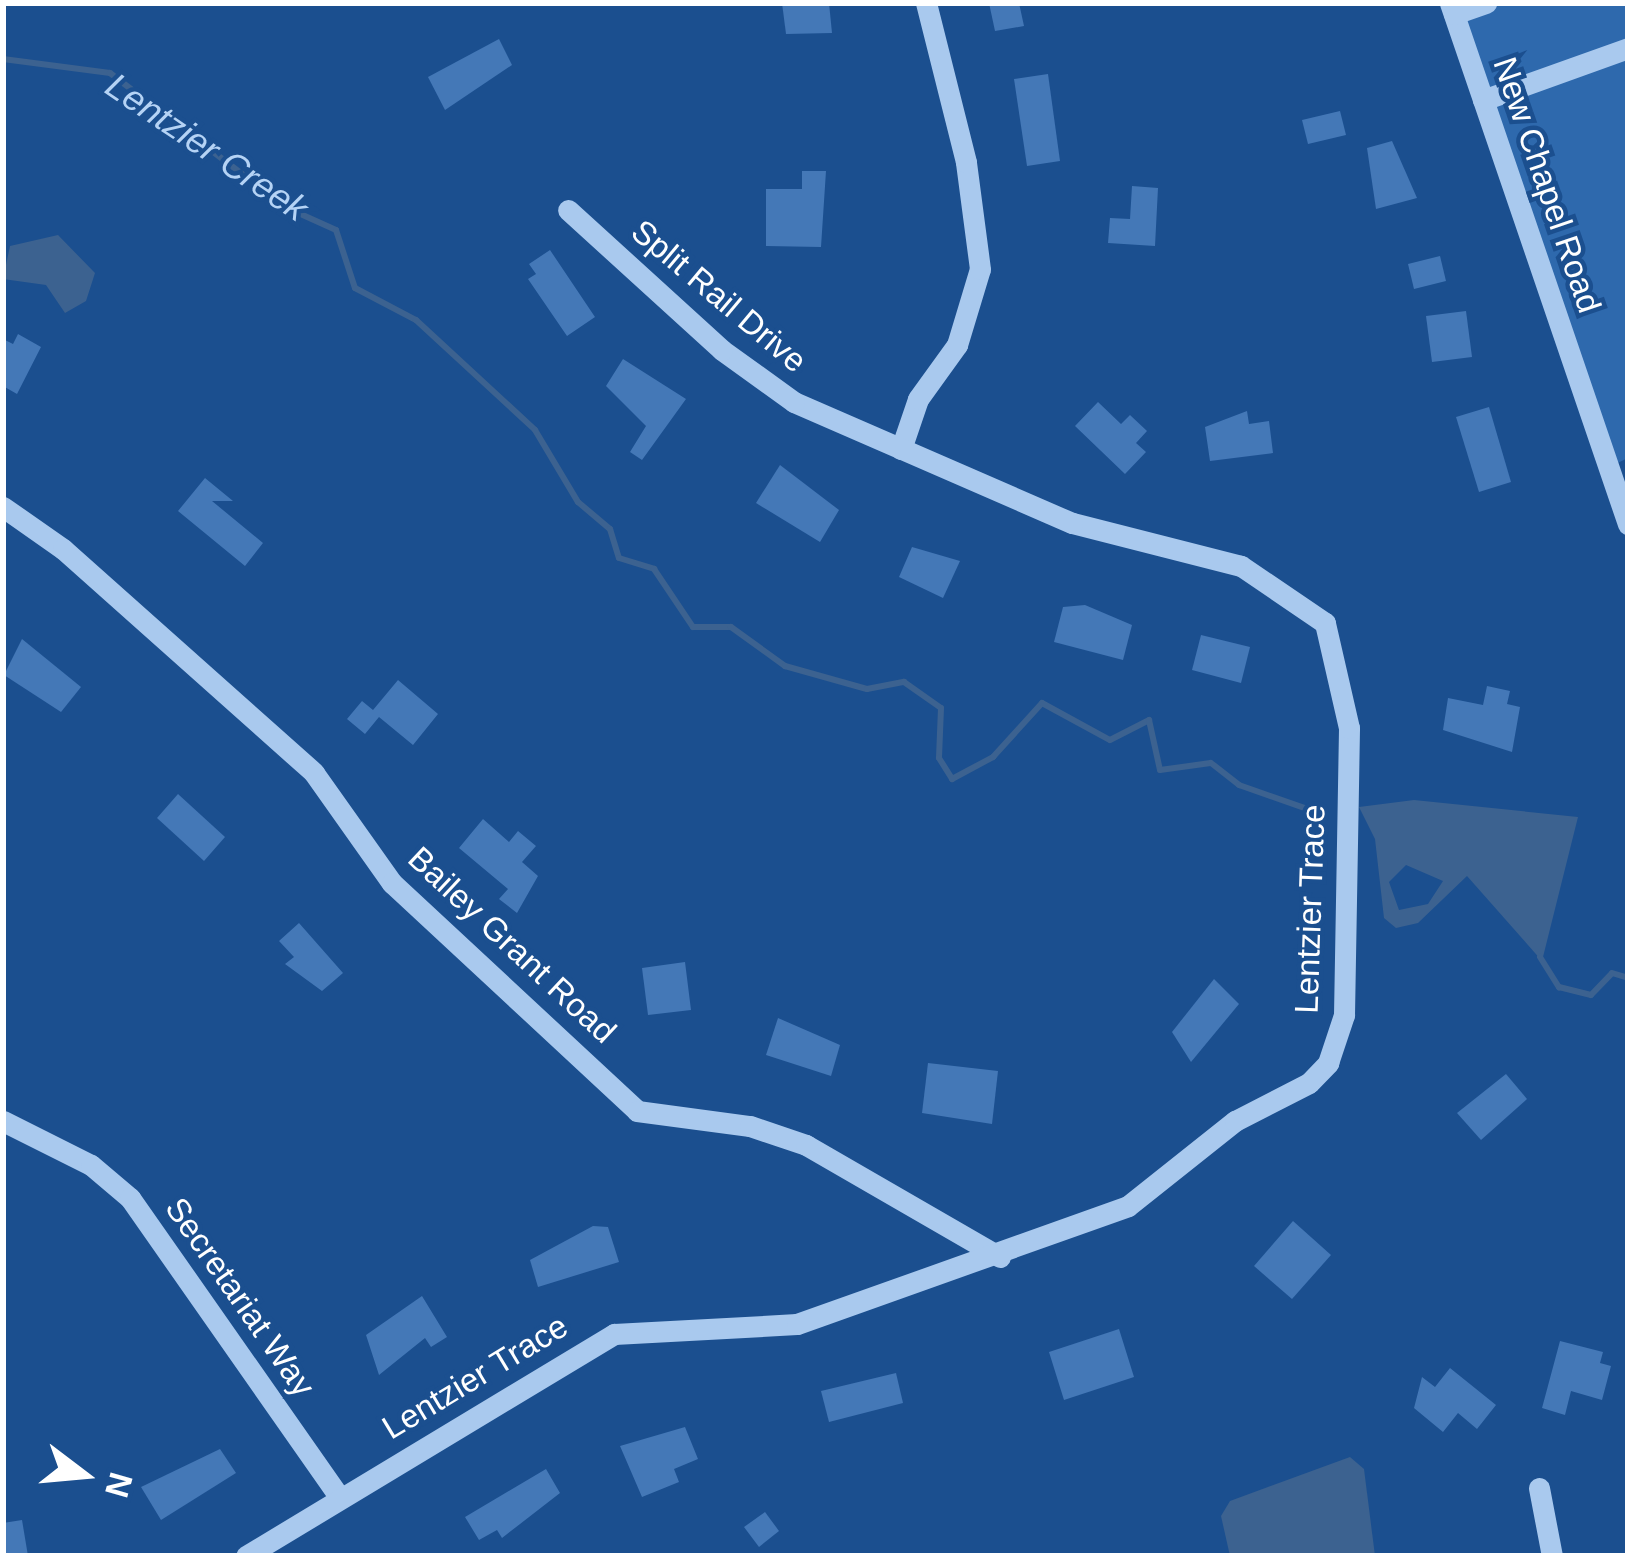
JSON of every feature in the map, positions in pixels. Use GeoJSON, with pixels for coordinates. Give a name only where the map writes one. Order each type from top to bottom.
{"type":"FeatureCollection","features":[{"type":"Feature","properties":{"kind":"street"},"geometry":{"type":"LineString","coordinates":[[901,449],[918,399],[957,345],[980,269],[966,162],[926,3]]}},
{"type":"Feature","properties":{"kind":"street"},"geometry":{"type":"LineString","coordinates":[[1452,9],[1486,3]]}},
{"type":"Feature","properties":{"kind":"street","name":"New Chapel Road"},"geometry":{"type":"LineString","coordinates":[[1452,9],[1628,524]]}},
{"type":"Feature","properties":{"kind":"street"},"geometry":{"type":"LineString","coordinates":[[1483,100],[1628,48]]}},
{"type":"Feature","properties":{"kind":"street","name":"Split Rail Drive"},"geometry":{"type":"LineString","coordinates":[[568,209],[722,350],[794,402],[901,449]]}},
{"type":"Feature","properties":{"kind":"street","name":"Lentzier Trace"},"geometry":{"type":"LineString","coordinates":[[246,1556],[614,1334],[797,1324],[1000,1257],[1128,1207],[1235,1121],[1328,1064],[1344,1015],[1349,728],[1324,623],[1240,566],[1072,524],[901,449]]}},
{"type":"Feature","properties":{"kind":"street","name":"Bailey Grant Road"},"geometry":{"type":"LineString","coordinates":[[3,507],[63,549],[314,773],[392,883],[637,1111],[750,1126],[806,1145],[864,1170],[1000,1257]]}},
{"type":"Feature","properties":{"kind":"street","name":"Secretariat Way"},"geometry":{"type":"LineString","coordinates":[[3,1121],[91,1165],[146,1216],[339,1497]]}},
{"type":"Feature","properties":{"kind":"street"},"geometry":{"type":"LineString","coordinates":[[1539,1487],[1552,1556]]}},
{"type":"Feature","properties":{"kind":"shaded area"},"geometry":{"type":"Polygon","coordinates":[[[1448,3],[1628,3],[1628,458],[1607,468],[1448,3]]]}},
{"type":"Feature","properties":{"kind":"shaded area"},"geometry":{"type":"Polygon","coordinates":[[[58,235],[95,273],[86,301],[65,313],[46,285],[3,279],[10,246],[58,235]]]}},
{"type":"Feature","properties":{"kind":"shaded area"},"geometry":{"type":"Polygon","coordinates":[[[1414,800],[1578,817],[1542,961],[1467,876],[1418,923],[1396,928],[1384,918],[1375,839],[1359,807],[1414,800]],[[1406,865],[1389,882],[1399,910],[1428,904],[1443,881],[1406,865]]]}},
{"type":"Feature","properties":{"kind":"shaded area"},"geometry":{"type":"Polygon","coordinates":[[[1350,1457],[1364,1469],[1375,1556],[1230,1556],[1221,1516],[1230,1501],[1350,1457]]]}},
{"type":"Feature","properties":{"kind":"building"},"geometry":{"type":"Polygon","coordinates":[[[782,3],[829,3],[832,33],[786,34],[782,3]]]}},
{"type":"Feature","properties":{"kind":"building"},"geometry":{"type":"Polygon","coordinates":[[[989,3],[1019,3],[1024,26],[995,31],[989,3]]]}},
{"type":"Feature","properties":{"kind":"building"},"geometry":{"type":"Polygon","coordinates":[[[499,39],[512,65],[445,110],[428,77],[499,39]]]}},
{"type":"Feature","properties":{"kind":"building"},"geometry":{"type":"Polygon","coordinates":[[[1048,74],[1060,161],[1027,166],[1014,79],[1048,74]]]}},
{"type":"Feature","properties":{"kind":"building"},"geometry":{"type":"Polygon","coordinates":[[[1340,111],[1346,135],[1308,144],[1302,120],[1340,111]]]}},
{"type":"Feature","properties":{"kind":"building"},"geometry":{"type":"Polygon","coordinates":[[[1392,141],[1417,198],[1376,209],[1367,148],[1392,141]]]}},
{"type":"Feature","properties":{"kind":"building"},"geometry":{"type":"Polygon","coordinates":[[[802,171],[826,171],[821,247],[766,246],[766,189],[802,189],[802,171]]]}},
{"type":"Feature","properties":{"kind":"building"},"geometry":{"type":"Polygon","coordinates":[[[1132,186],[1158,188],[1155,246],[1108,243],[1110,218],[1130,219],[1132,186]]]}},
{"type":"Feature","properties":{"kind":"building"},"geometry":{"type":"Polygon","coordinates":[[[550,250],[595,317],[567,336],[528,279],[536,274],[529,264],[550,250]]]}},
{"type":"Feature","properties":{"kind":"building"},"geometry":{"type":"Polygon","coordinates":[[[1440,256],[1446,281],[1414,289],[1408,264],[1440,256]]]}},
{"type":"Feature","properties":{"kind":"building"},"geometry":{"type":"Polygon","coordinates":[[[1466,311],[1472,357],[1432,362],[1426,316],[1466,311]]]}},
{"type":"Feature","properties":{"kind":"building"},"geometry":{"type":"Polygon","coordinates":[[[18,334],[41,347],[17,394],[3,386],[3,339],[13,344],[18,334]]]}},
{"type":"Feature","properties":{"kind":"building"},"geometry":{"type":"Polygon","coordinates":[[[623,359],[686,399],[642,460],[630,452],[646,426],[606,386],[623,359]]]}},
{"type":"Feature","properties":{"kind":"building"},"geometry":{"type":"Polygon","coordinates":[[[1098,402],[1121,424],[1130,415],[1147,431],[1136,443],[1146,452],[1125,474],[1075,426],[1098,402]]]}},
{"type":"Feature","properties":{"kind":"building"},"geometry":{"type":"Polygon","coordinates":[[[1489,407],[1511,482],[1479,492],[1456,417],[1489,407]]]}},
{"type":"Feature","properties":{"kind":"building"},"geometry":{"type":"Polygon","coordinates":[[[1247,411],[1249,424],[1269,421],[1273,453],[1210,461],[1205,427],[1247,411]]]}},
{"type":"Feature","properties":{"kind":"building"},"geometry":{"type":"Polygon","coordinates":[[[780,465],[839,510],[820,542],[756,503],[780,465]]]}},
{"type":"Feature","properties":{"kind":"building"},"geometry":{"type":"Polygon","coordinates":[[[205,478],[233,501],[212,501],[263,543],[245,566],[178,511],[205,478]]]}},
{"type":"Feature","properties":{"kind":"building"},"geometry":{"type":"Polygon","coordinates":[[[912,547],[960,561],[943,598],[899,577],[912,547]]]}},
{"type":"Feature","properties":{"kind":"building"},"geometry":{"type":"Polygon","coordinates":[[[1085,605],[1132,625],[1123,660],[1054,642],[1063,607],[1085,605]]]}},
{"type":"Feature","properties":{"kind":"building"},"geometry":{"type":"Polygon","coordinates":[[[1201,635],[1250,647],[1241,683],[1192,670],[1201,635]]]}},
{"type":"Feature","properties":{"kind":"building"},"geometry":{"type":"Polygon","coordinates":[[[22,639],[81,687],[61,712],[4,675],[22,639]]]}},
{"type":"Feature","properties":{"kind":"building"},"geometry":{"type":"Polygon","coordinates":[[[398,680],[438,714],[413,745],[379,717],[365,734],[347,719],[362,701],[373,710],[398,680]]]}},
{"type":"Feature","properties":{"kind":"building"},"geometry":{"type":"Polygon","coordinates":[[[1487,686],[1510,691],[1507,704],[1520,707],[1512,752],[1443,730],[1448,698],[1483,705],[1487,686]]]}},
{"type":"Feature","properties":{"kind":"building"},"geometry":{"type":"Polygon","coordinates":[[[178,794],[225,837],[204,861],[157,818],[178,794]]]}},
{"type":"Feature","properties":{"kind":"building"},"geometry":{"type":"Polygon","coordinates":[[[483,819],[509,842],[518,831],[536,846],[522,862],[538,876],[517,913],[499,899],[508,889],[459,848],[483,819]]]}},
{"type":"Feature","properties":{"kind":"building"},"geometry":{"type":"Polygon","coordinates":[[[299,923],[343,973],[322,991],[285,964],[294,957],[279,941],[299,923]]]}},
{"type":"Feature","properties":{"kind":"building"},"geometry":{"type":"Polygon","coordinates":[[[685,962],[691,1010],[648,1015],[642,968],[685,962]]]}},
{"type":"Feature","properties":{"kind":"building"},"geometry":{"type":"Polygon","coordinates":[[[1214,979],[1239,1004],[1191,1062],[1172,1032],[1214,979]]]}},
{"type":"Feature","properties":{"kind":"building"},"geometry":{"type":"Polygon","coordinates":[[[778,1018],[840,1045],[831,1076],[766,1055],[778,1018]]]}},
{"type":"Feature","properties":{"kind":"building"},"geometry":{"type":"Polygon","coordinates":[[[928,1063],[998,1071],[992,1124],[922,1113],[928,1063]]]}},
{"type":"Feature","properties":{"kind":"building"},"geometry":{"type":"Polygon","coordinates":[[[1506,1074],[1527,1099],[1481,1140],[1457,1113],[1506,1074]]]}},
{"type":"Feature","properties":{"kind":"building"},"geometry":{"type":"Polygon","coordinates":[[[1293,1221],[1331,1255],[1292,1299],[1254,1266],[1293,1221]]]}},
{"type":"Feature","properties":{"kind":"building"},"geometry":{"type":"Polygon","coordinates":[[[593,1226],[608,1227],[619,1262],[538,1287],[530,1260],[593,1226]]]}},
{"type":"Feature","properties":{"kind":"building"},"geometry":{"type":"Polygon","coordinates":[[[422,1296],[447,1337],[431,1347],[425,1338],[379,1375],[366,1335],[422,1296]]]}},
{"type":"Feature","properties":{"kind":"building"},"geometry":{"type":"Polygon","coordinates":[[[1119,1329],[1134,1377],[1064,1400],[1049,1352],[1119,1329]]]}},
{"type":"Feature","properties":{"kind":"building"},"geometry":{"type":"Polygon","coordinates":[[[1560,1341],[1603,1352],[1600,1363],[1611,1366],[1602,1400],[1571,1391],[1565,1415],[1542,1408],[1560,1341]]]}},
{"type":"Feature","properties":{"kind":"building"},"geometry":{"type":"Polygon","coordinates":[[[1450,1368],[1496,1405],[1477,1429],[1458,1413],[1443,1432],[1414,1408],[1422,1377],[1435,1387],[1450,1368]]]}},
{"type":"Feature","properties":{"kind":"building"},"geometry":{"type":"Polygon","coordinates":[[[896,1373],[903,1403],[829,1422],[821,1391],[896,1373]]]}},
{"type":"Feature","properties":{"kind":"building"},"geometry":{"type":"Polygon","coordinates":[[[685,1427],[698,1459],[674,1469],[679,1482],[642,1497],[620,1446],[685,1427]]]}},
{"type":"Feature","properties":{"kind":"building"},"geometry":{"type":"Polygon","coordinates":[[[220,1449],[236,1473],[161,1520],[141,1487],[220,1449]]]}},
{"type":"Feature","properties":{"kind":"building"},"geometry":{"type":"Polygon","coordinates":[[[546,1469],[560,1493],[502,1538],[497,1530],[479,1540],[465,1517],[546,1469]]]}},
{"type":"Feature","properties":{"kind":"building"},"geometry":{"type":"Polygon","coordinates":[[[765,1512],[779,1531],[759,1547],[744,1527],[765,1512]]]}},
{"type":"Feature","properties":{"kind":"building"},"geometry":{"type":"Polygon","coordinates":[[[22,1520],[28,1556],[3,1556],[3,1523],[22,1520]]]}},
{"type":"Feature","properties":{"kind":"waterway","name":"Lentzier Creek"},"geometry":{"type":"LineString","coordinates":[[3,59],[110,73],[285,207],[336,230],[355,288],[416,320],[535,430],[578,502],[610,529],[619,558],[654,569],[693,627],[731,627],[785,666],[867,689],[904,682],[941,708],[939,758],[952,779],[993,757],[1042,703],[1110,740],[1149,720],[1160,770],[1211,763],[1239,785],[1322,814]]}},
{"type":"Feature","properties":{"kind":"waterway","name":"Lentzier Creek"},"geometry":{"type":"LineString","coordinates":[[1540,957],[1559,987],[1591,995],[1612,973],[1628,978]]}}]}
